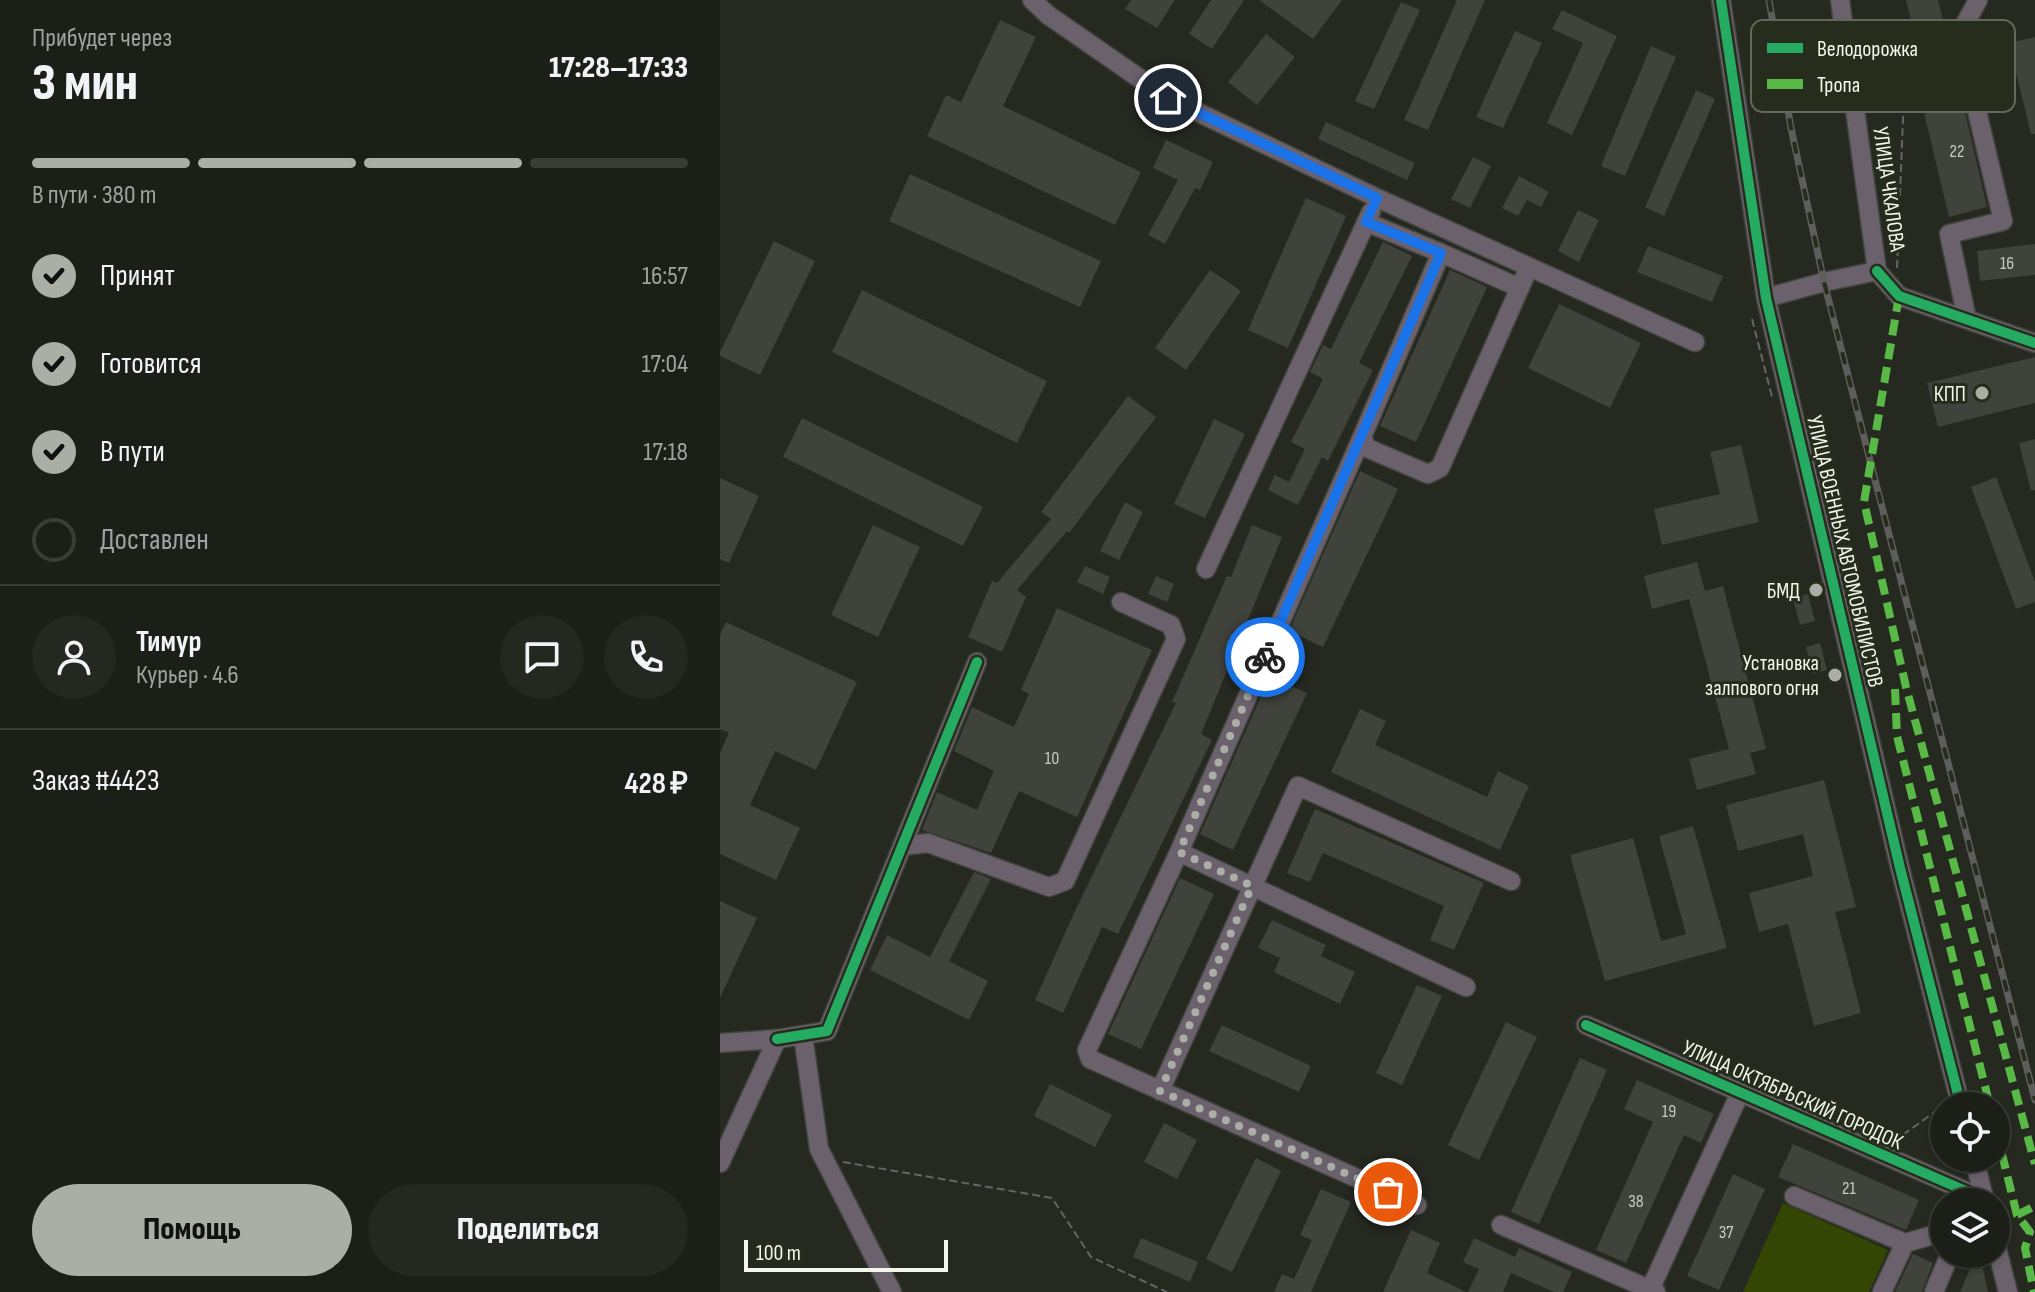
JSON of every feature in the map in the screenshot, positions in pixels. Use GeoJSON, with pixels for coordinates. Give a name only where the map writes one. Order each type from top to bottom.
{"type":"FeatureCollection","features":[{"type":"Feature","properties":{"kind":"street"},"geometry":{"type":"LineString","coordinates":[[1032,0],[1048,15],[1168,98],[1377,198],[1695,342]]}},
{"type":"Feature","properties":{"kind":"street","name":"УЛИЦА ВОЕННЫХ АВТОМОБИЛИСТОВ"},"geometry":{"type":"LineString","coordinates":[[1721,0],[1766,298],[1900,868],[1957,1092]]}},
{"type":"Feature","properties":{"kind":"street","name":"УЛИЦА ЧКАЛОВА"},"geometry":{"type":"LineString","coordinates":[[1840,0],[1843,20]]}},
{"type":"Feature","properties":{"kind":"street"},"geometry":{"type":"LineString","coordinates":[[1967,20],[1978,0]]}},
{"type":"Feature","properties":{"kind":"street","name":"УЛИЦА ЧКАЛОВА"},"geometry":{"type":"LineString","coordinates":[[1766,298],[1824,282],[1880,275],[1856,112]]}},
{"type":"Feature","properties":{"kind":"street"},"geometry":{"type":"LineString","coordinates":[[1967,319],[1949,234],[2003,221],[1977,112]]}},
{"type":"Feature","properties":{"kind":"street"},"geometry":{"type":"LineString","coordinates":[[1206,569],[1377,198]]}},
{"type":"Feature","properties":{"kind":"street"},"geometry":{"type":"LineString","coordinates":[[1366,222],[1520,288]]}},
{"type":"Feature","properties":{"kind":"street"},"geometry":{"type":"LineString","coordinates":[[1417,1205],[1090,1059],[1087,1050],[1179,852],[1441,253]]}},
{"type":"Feature","properties":{"kind":"street"},"geometry":{"type":"LineString","coordinates":[[1362,437],[1367,448],[1428,474],[1440,468],[1529,267]]}},
{"type":"Feature","properties":{"kind":"street"},"geometry":{"type":"LineString","coordinates":[[1880,275],[1899,296],[2035,343]]}},
{"type":"Feature","properties":{"kind":"street"},"geometry":{"type":"LineString","coordinates":[[902,846],[928,843],[1049,887],[1065,881],[1176,639],[1171,625],[1121,602]]}},
{"type":"Feature","properties":{"kind":"street"},"geometry":{"type":"LineString","coordinates":[[720,1043],[827,1031],[977,662]]}},
{"type":"Feature","properties":{"kind":"street"},"geometry":{"type":"LineString","coordinates":[[1160,1091],[1298,786],[1511,881]]}},
{"type":"Feature","properties":{"kind":"street"},"geometry":{"type":"LineString","coordinates":[[1179,852],[1466,987]]}},
{"type":"Feature","properties":{"kind":"street","name":"УЛИЦА ОКТЯБРЬСКИЙ ГОРОДОК"},"geometry":{"type":"LineString","coordinates":[[1586,1025],[1955,1188]]}},
{"type":"Feature","properties":{"kind":"street"},"geometry":{"type":"LineString","coordinates":[[803,1035],[819,1149],[892,1292]]}},
{"type":"Feature","properties":{"kind":"street"},"geometry":{"type":"LineString","coordinates":[[720,1163],[777,1039]]}},
{"type":"Feature","properties":{"kind":"street"},"geometry":{"type":"LineString","coordinates":[[1501,1225],[1652,1291],[1740,1093]]}},
{"type":"Feature","properties":{"kind":"street"},"geometry":{"type":"LineString","coordinates":[[1794,1196],[1905,1243],[1930,1236]]}},
{"type":"Feature","properties":{"kind":"street"},"geometry":{"type":"LineString","coordinates":[[1882,1292],[1905,1243]]}},
{"type":"Feature","properties":{"kind":"street"},"geometry":{"type":"LineString","coordinates":[[1934,1292],[1944,1268]]}},
{"type":"Feature","properties":{"kind":"street"},"geometry":{"type":"LineString","coordinates":[[2002,1268],[2008,1292]]}},
{"type":"Feature","properties":{"kind":"path"},"geometry":{"type":"LineString","coordinates":[[1880,275],[1897,270],[1903,112]]}},
{"type":"Feature","properties":{"kind":"path"},"geometry":{"type":"LineString","coordinates":[[834,1160],[1052,1198],[1091,1257],[1167,1292]]}},
{"type":"Feature","properties":{"kind":"green space"},"geometry":{"type":"Polygon","coordinates":[[[1783,1203],[1888,1250],[1869,1292],[1743,1292],[1783,1203]]]}},
{"type":"Feature","properties":{"kind":"building"},"geometry":{"type":"Polygon","coordinates":[[[1131,0],[1175,0],[1157,28],[1125,9],[1131,0]]]}},
{"type":"Feature","properties":{"kind":"building"},"geometry":{"type":"Polygon","coordinates":[[[1211,0],[1244,0],[1212,49],[1189,34],[1211,0]]]}},
{"type":"Feature","properties":{"kind":"building"},"geometry":{"type":"Polygon","coordinates":[[[1259,0],[1342,0],[1313,39],[1259,0]]]}},
{"type":"Feature","properties":{"kind":"building"},"geometry":{"type":"Polygon","coordinates":[[[1457,0],[1485,0],[1428,130],[1404,120],[1457,0]]]}},
{"type":"Feature","properties":{"kind":"building"},"geometry":{"type":"Polygon","coordinates":[[[1906,0],[1938,0],[1943,20],[1911,20],[1906,0]]]}},
{"type":"Feature","properties":{"kind":"building"},"geometry":{"type":"Polygon","coordinates":[[[1401,2],[1420,10],[1374,109],[1355,101],[1401,2]]]}},
{"type":"Feature","properties":{"kind":"building"},"geometry":{"type":"Polygon","coordinates":[[[1562,10],[1617,36],[1572,135],[1547,123],[1583,43],[1552,29],[1562,10]]]}},
{"type":"Feature","properties":{"kind":"building"},"geometry":{"type":"Polygon","coordinates":[[[1000,20],[1036,37],[1003,106],[1141,172],[1115,225],[927,136],[946,95],[961,102],[1000,20]]]}},
{"type":"Feature","properties":{"kind":"building"},"geometry":{"type":"Polygon","coordinates":[[[1515,31],[1542,43],[1503,128],[1476,117],[1515,31]]]}},
{"type":"Feature","properties":{"kind":"building"},"geometry":{"type":"Polygon","coordinates":[[[1266,34],[1295,57],[1257,105],[1228,82],[1266,34]]]}},
{"type":"Feature","properties":{"kind":"building"},"geometry":{"type":"Polygon","coordinates":[[[2035,37],[2035,134],[2031,134],[2015,68],[2015,42],[2035,37]]]}},
{"type":"Feature","properties":{"kind":"building"},"geometry":{"type":"Polygon","coordinates":[[[1651,46],[1676,57],[1625,176],[1601,166],[1651,46]]]}},
{"type":"Feature","properties":{"kind":"building"},"geometry":{"type":"Polygon","coordinates":[[[1696,90],[1715,99],[1664,216],[1645,207],[1696,90]]]}},
{"type":"Feature","properties":{"kind":"building"},"geometry":{"type":"Polygon","coordinates":[[[1924,112],[1965,112],[1987,207],[1949,217],[1924,112]]]}},
{"type":"Feature","properties":{"kind":"building"},"geometry":{"type":"Polygon","coordinates":[[[1326,122],[1415,163],[1407,180],[1318,139],[1326,122]]]}},
{"type":"Feature","properties":{"kind":"building"},"geometry":{"type":"Polygon","coordinates":[[[1166,140],[1213,162],[1200,190],[1195,188],[1165,244],[1148,235],[1178,180],[1153,168],[1166,140]]]}},
{"type":"Feature","properties":{"kind":"building"},"geometry":{"type":"Polygon","coordinates":[[[1473,157],[1491,166],[1470,208],[1451,199],[1473,157]]]}},
{"type":"Feature","properties":{"kind":"building"},"geometry":{"type":"Polygon","coordinates":[[[910,174],[1101,261],[1080,307],[889,221],[910,174]]]}},
{"type":"Feature","properties":{"kind":"building"},"geometry":{"type":"Polygon","coordinates":[[[1519,176],[1549,192],[1541,207],[1527,200],[1518,216],[1502,208],[1519,176]]]}},
{"type":"Feature","properties":{"kind":"building"},"geometry":{"type":"Polygon","coordinates":[[[1306,198],[1346,216],[1288,348],[1248,330],[1306,198]]]}},
{"type":"Feature","properties":{"kind":"building"},"geometry":{"type":"Polygon","coordinates":[[[1578,210],[1599,220],[1579,262],[1558,251],[1578,210]]]}},
{"type":"Feature","properties":{"kind":"building"},"geometry":{"type":"Polygon","coordinates":[[[774,241],[815,261],[760,375],[720,356],[720,352],[774,241]]]}},
{"type":"Feature","properties":{"kind":"building"},"geometry":{"type":"Polygon","coordinates":[[[1383,242],[1412,256],[1359,363],[1373,370],[1328,461],[1322,457],[1298,505],[1268,490],[1275,475],[1289,482],[1305,449],[1291,442],[1323,379],[1310,372],[1323,345],[1331,349],[1383,242]]]}},
{"type":"Feature","properties":{"kind":"building"},"geometry":{"type":"Polygon","coordinates":[[[2035,244],[2035,275],[1980,281],[1977,251],[2035,244]]]}},
{"type":"Feature","properties":{"kind":"building"},"geometry":{"type":"Polygon","coordinates":[[[1648,246],[1723,276],[1712,302],[1637,272],[1648,246]]]}},
{"type":"Feature","properties":{"kind":"building"},"geometry":{"type":"Polygon","coordinates":[[[1210,270],[1241,291],[1186,370],[1155,348],[1210,270]]]}},
{"type":"Feature","properties":{"kind":"building"},"geometry":{"type":"Polygon","coordinates":[[[1450,270],[1487,287],[1416,442],[1380,426],[1450,270]]]}},
{"type":"Feature","properties":{"kind":"building"},"geometry":{"type":"Polygon","coordinates":[[[862,290],[1047,381],[1017,443],[832,352],[862,290]]]}},
{"type":"Feature","properties":{"kind":"building"},"geometry":{"type":"Polygon","coordinates":[[[1559,304],[1641,343],[1610,408],[1528,368],[1559,304]]]}},
{"type":"Feature","properties":{"kind":"building","name":"КПП"},"geometry":{"type":"Polygon","coordinates":[[[2035,357],[2035,403],[1938,427],[1927,383],[2035,357]]]}},
{"type":"Feature","properties":{"kind":"building"},"geometry":{"type":"Polygon","coordinates":[[[1128,396],[1156,417],[1069,533],[1067,531],[1017,590],[1026,597],[1002,652],[968,637],[992,581],[997,583],[1051,519],[1041,512],[1128,396]]]}},
{"type":"Feature","properties":{"kind":"building"},"geometry":{"type":"Polygon","coordinates":[[[802,418],[983,507],[963,546],[783,457],[802,418]]]}},
{"type":"Feature","properties":{"kind":"building"},"geometry":{"type":"Polygon","coordinates":[[[1214,419],[1245,434],[1205,518],[1174,504],[1214,419]]]}},
{"type":"Feature","properties":{"kind":"building"},"geometry":{"type":"Polygon","coordinates":[[[2035,439],[2035,490],[2031,491],[2019,443],[2035,439]]]}},
{"type":"Feature","properties":{"kind":"building"},"geometry":{"type":"Polygon","coordinates":[[[1741,445],[1759,522],[1662,545],[1654,509],[1720,494],[1710,452],[1741,445]]]}},
{"type":"Feature","properties":{"kind":"building"},"geometry":{"type":"Polygon","coordinates":[[[1360,471],[1398,489],[1323,647],[1289,631],[1360,471]]]}},
{"type":"Feature","properties":{"kind":"building"},"geometry":{"type":"Polygon","coordinates":[[[1996,477],[2035,582],[2035,602],[2016,609],[1971,487],[1996,477]]]}},
{"type":"Feature","properties":{"kind":"building"},"geometry":{"type":"Polygon","coordinates":[[[720,478],[759,496],[729,563],[720,559],[720,478]]]}},
{"type":"Feature","properties":{"kind":"building"},"geometry":{"type":"Polygon","coordinates":[[[1125,502],[1143,512],[1119,560],[1100,551],[1125,502]]]}},
{"type":"Feature","properties":{"kind":"building"},"geometry":{"type":"Polygon","coordinates":[[[873,525],[920,547],[878,637],[831,615],[873,525]]]}},
{"type":"Feature","properties":{"kind":"building"},"geometry":{"type":"Polygon","coordinates":[[[1252,525],[1282,537],[1201,734],[1212,740],[1118,934],[1102,927],[1063,1013],[1035,1000],[1176,703],[1172,702],[1252,525]]]}},
{"type":"Feature","properties":{"kind":"building"},"geometry":{"type":"Polygon","coordinates":[[[1697,562],[1705,591],[1723,586],[1766,749],[1750,753],[1756,774],[1697,790],[1689,759],[1729,749],[1689,599],[1652,609],[1644,576],[1697,562]]]}},
{"type":"Feature","properties":{"kind":"building"},"geometry":{"type":"Polygon","coordinates":[[[1085,566],[1110,577],[1103,594],[1077,582],[1085,566]]]}},
{"type":"Feature","properties":{"kind":"building"},"geometry":{"type":"Polygon","coordinates":[[[1156,576],[1174,584],[1167,602],[1148,594],[1156,576]]]}},
{"type":"Feature","properties":{"kind":"building"},"geometry":{"type":"Polygon","coordinates":[[[1808,594],[1815,621],[1800,625],[1793,599],[1808,594]]]}},
{"type":"Feature","properties":{"kind":"building"},"geometry":{"type":"Polygon","coordinates":[[[1057,608],[1152,650],[1077,817],[1019,791],[991,853],[922,830],[937,792],[977,810],[994,771],[954,751],[972,707],[1014,727],[1029,694],[1021,690],[1057,608]]]}},
{"type":"Feature","properties":{"kind":"building"},"geometry":{"type":"Polygon","coordinates":[[[726,622],[857,682],[816,770],[775,751],[750,805],[800,828],[776,880],[720,854],[720,753],[729,733],[720,729],[720,635],[726,622]]]}},
{"type":"Feature","properties":{"kind":"building"},"geometry":{"type":"Polygon","coordinates":[[[1820,643],[1827,670],[1813,674],[1806,647],[1820,643]]]}},
{"type":"Feature","properties":{"kind":"building"},"geometry":{"type":"Polygon","coordinates":[[[1270,676],[1307,693],[1233,850],[1200,834],[1270,676]]]}},
{"type":"Feature","properties":{"kind":"building"},"geometry":{"type":"Polygon","coordinates":[[[1360,709],[1386,721],[1375,745],[1487,797],[1498,771],[1529,786],[1500,850],[1331,772],[1360,709]]]}},
{"type":"Feature","properties":{"kind":"building"},"geometry":{"type":"Polygon","coordinates":[[[1824,780],[1856,907],[1835,912],[1861,1013],[1814,1026],[1788,924],[1759,932],[1749,893],[1813,876],[1803,834],[1738,851],[1726,805],[1824,780]]]}},
{"type":"Feature","properties":{"kind":"building"},"geometry":{"type":"Polygon","coordinates":[[[1315,809],[1484,883],[1454,950],[1430,940],[1444,906],[1323,853],[1310,882],[1287,873],[1315,809]]]}},
{"type":"Feature","properties":{"kind":"building"},"geometry":{"type":"Polygon","coordinates":[[[1693,826],[1727,948],[1605,981],[1570,855],[1633,838],[1661,941],[1686,934],[1659,836],[1693,826]]]}},
{"type":"Feature","properties":{"kind":"building"},"geometry":{"type":"Polygon","coordinates":[[[974,872],[991,879],[949,961],[988,981],[969,1020],[870,970],[887,935],[930,957],[974,872]]]}},
{"type":"Feature","properties":{"kind":"building"},"geometry":{"type":"Polygon","coordinates":[[[1180,878],[1214,894],[1141,1049],[1108,1034],[1180,878]]]}},
{"type":"Feature","properties":{"kind":"building"},"geometry":{"type":"Polygon","coordinates":[[[720,901],[757,918],[720,998],[720,901]]]}},
{"type":"Feature","properties":{"kind":"building"},"geometry":{"type":"Polygon","coordinates":[[[1272,920],[1326,945],[1321,956],[1355,972],[1340,1004],[1274,972],[1280,958],[1258,948],[1272,920]]]}},
{"type":"Feature","properties":{"kind":"building"},"geometry":{"type":"Polygon","coordinates":[[[1417,985],[1442,996],[1402,1085],[1376,1073],[1417,985]]]}},
{"type":"Feature","properties":{"kind":"building"},"geometry":{"type":"Polygon","coordinates":[[[1506,1022],[1537,1037],[1479,1160],[1448,1145],[1506,1022]]]}},
{"type":"Feature","properties":{"kind":"building"},"geometry":{"type":"Polygon","coordinates":[[[1222,1025],[1311,1066],[1299,1092],[1209,1051],[1222,1025]]]}},
{"type":"Feature","properties":{"kind":"building"},"geometry":{"type":"Polygon","coordinates":[[[1580,1058],[1607,1070],[1539,1224],[1511,1212],[1580,1058]]]}},
{"type":"Feature","properties":{"kind":"building"},"geometry":{"type":"Polygon","coordinates":[[[1637,1080],[1714,1114],[1701,1143],[1684,1135],[1626,1263],[1596,1250],[1653,1122],[1624,1109],[1637,1080]]]}},
{"type":"Feature","properties":{"kind":"building"},"geometry":{"type":"Polygon","coordinates":[[[1050,1084],[1112,1115],[1095,1147],[1034,1116],[1050,1084]]]}},
{"type":"Feature","properties":{"kind":"building"},"geometry":{"type":"Polygon","coordinates":[[[1164,1123],[1197,1140],[1177,1179],[1144,1162],[1164,1123]]]}},
{"type":"Feature","properties":{"kind":"building"},"geometry":{"type":"Polygon","coordinates":[[[1793,1144],[1919,1200],[1906,1230],[1778,1177],[1793,1144]]]}},
{"type":"Feature","properties":{"kind":"building"},"geometry":{"type":"Polygon","coordinates":[[[1256,1158],[1281,1171],[1232,1272],[1206,1259],[1256,1158]]]}},
{"type":"Feature","properties":{"kind":"building"},"geometry":{"type":"Polygon","coordinates":[[[1733,1174],[1765,1189],[1719,1290],[1687,1276],[1733,1174]]]}},
{"type":"Feature","properties":{"kind":"building"},"geometry":{"type":"Polygon","coordinates":[[[1321,1189],[1351,1202],[1311,1292],[1274,1292],[1282,1274],[1294,1279],[1312,1240],[1300,1235],[1321,1189]]]}},
{"type":"Feature","properties":{"kind":"building"},"geometry":{"type":"Polygon","coordinates":[[[1411,1230],[1440,1243],[1427,1273],[1466,1292],[1383,1292],[1411,1230]]]}},
{"type":"Feature","properties":{"kind":"building"},"geometry":{"type":"Polygon","coordinates":[[[1141,1238],[1198,1262],[1190,1282],[1133,1257],[1141,1238]]]}},
{"type":"Feature","properties":{"kind":"building"},"geometry":{"type":"Polygon","coordinates":[[[1474,1238],[1515,1257],[1519,1248],[1572,1272],[1563,1292],[1554,1292],[1511,1273],[1503,1292],[1468,1292],[1479,1269],[1463,1262],[1474,1238]]]}},
{"type":"Feature","properties":{"kind":"building"},"geometry":{"type":"Polygon","coordinates":[[[1913,1254],[1930,1262],[1931,1268],[1922,1292],[1895,1292],[1913,1254]]]}},
{"type":"Feature","properties":{"kind":"building"},"geometry":{"type":"Polygon","coordinates":[[[1970,1268],[1983,1268],[1988,1292],[1960,1292],[1970,1268]]]}},
{"type":"Feature","properties":{"kind":"railway"},"geometry":{"type":"LineString","coordinates":[[1769,0],[1772,20]]}},
{"type":"Feature","properties":{"kind":"railway"},"geometry":{"type":"LineString","coordinates":[[1788,112],[1824,282],[2035,1100]]}},
{"type":"Feature","properties":{"kind":"marked path"},"geometry":{"type":"LineString","coordinates":[[1899,296],[1864,502],[1906,687],[2035,1164]]}},
{"type":"Feature","properties":{"kind":"marked path"},"geometry":{"type":"LineString","coordinates":[[1895,689],[1897,736],[1986,1092]]}},
{"type":"Feature","properties":{"kind":"marked path"},"geometry":{"type":"LineString","coordinates":[[2006,1172],[2017,1215],[2030,1232],[2025,1248],[2034,1292]]}},
{"type":"Feature","properties":{"kind":"marked path"},"geometry":{"type":"LineString","coordinates":[[2017,1215],[2035,1206]]}},
{"type":"Feature","properties":{"kind":"cycle path"},"geometry":{"type":"LineString","coordinates":[[1721,0],[1766,298],[1900,868],[1957,1092]]}},
{"type":"Feature","properties":{"kind":"cycle path"},"geometry":{"type":"LineString","coordinates":[[1877,271],[1899,296],[2035,343]]}},
{"type":"Feature","properties":{"kind":"cycle path"},"geometry":{"type":"LineString","coordinates":[[777,1039],[827,1031],[977,662]]}},
{"type":"Feature","properties":{"kind":"cycle path"},"geometry":{"type":"LineString","coordinates":[[1586,1025],[1959,1188]]}},
{"type":"Feature","properties":{"kind":"way so far"},"geometry":{"type":"LineString","coordinates":[[1265,657],[1179,852],[1252,886],[1160,1091],[1388,1192]]}},
{"type":"Feature","properties":{"kind":"place","name":"КПП"},"geometry":{"type":"Point","coordinates":[1982,393]}},
{"type":"Feature","properties":{"kind":"place","name":"БМД"},"geometry":{"type":"Point","coordinates":[1816,590]}},
{"type":"Feature","properties":{"kind":"place","name":"Установка залпового огня"},"geometry":{"type":"Point","coordinates":[1835,675]}},
{"type":"Feature","properties":{"kind":"route"},"geometry":{"type":"LineString","coordinates":[[1168,98],[1377,198],[1366,222],[1441,253],[1265,657]]}}]}
